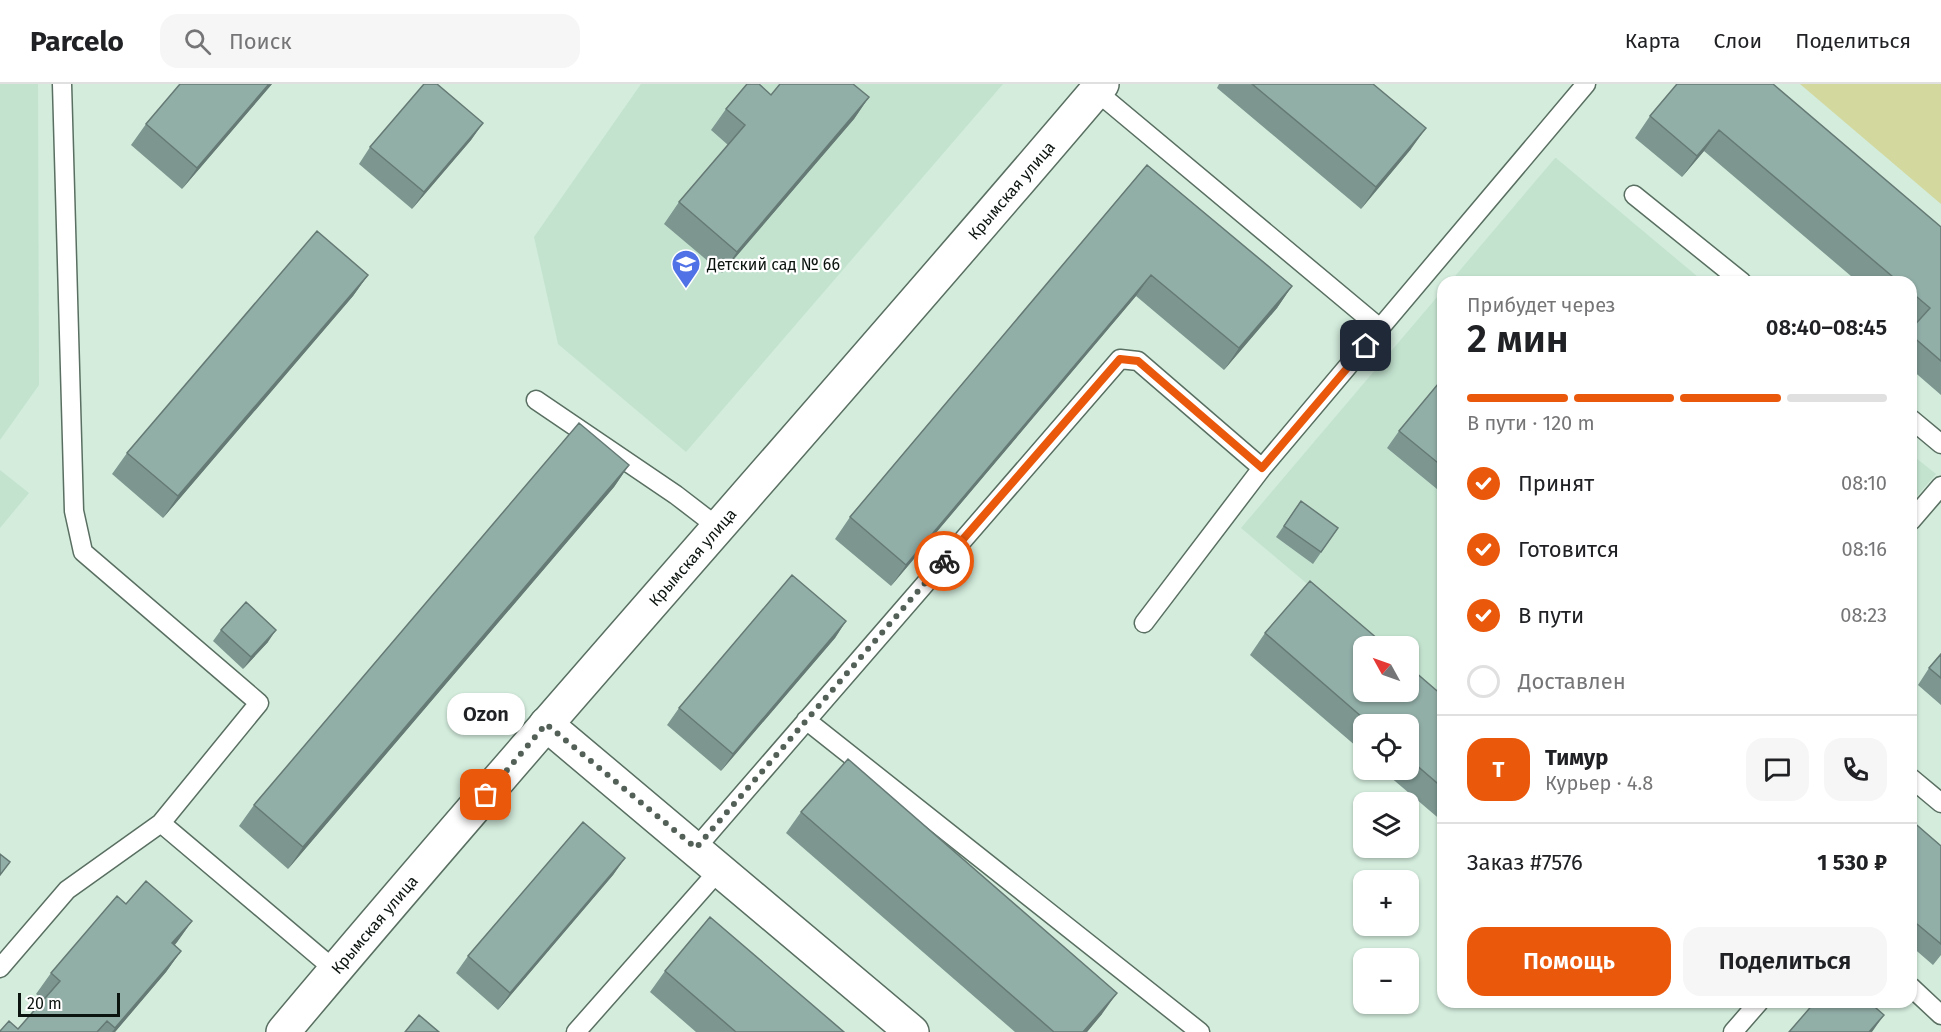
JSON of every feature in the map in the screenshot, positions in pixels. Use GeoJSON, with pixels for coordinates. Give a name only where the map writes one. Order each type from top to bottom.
{"type":"FeatureCollection","features":[{"type":"Feature","properties":{"kind":"main road","name":"Крымская улица"},"geometry":{"type":"LineString","coordinates":[[283,1032],[546,724],[719,528],[1099,88]]}},
{"type":"Feature","properties":{"kind":"main road"},"geometry":{"type":"LineString","coordinates":[[546,724],[912,1032]]}},
{"type":"Feature","properties":{"kind":"lane"},"geometry":{"type":"LineString","coordinates":[[0,968],[67,890],[161,823],[259,703],[84,552],[74,511],[62,84]]}},
{"type":"Feature","properties":{"kind":"lane"},"geometry":{"type":"LineString","coordinates":[[1144,623],[1262,468],[1586,84]]}},
{"type":"Feature","properties":{"kind":"lane"},"geometry":{"type":"LineString","coordinates":[[1099,88],[1381,328]]}},
{"type":"Feature","properties":{"kind":"lane"},"geometry":{"type":"LineString","coordinates":[[1634,195],[1735,276]]}},
{"type":"Feature","properties":{"kind":"lane"},"geometry":{"type":"LineString","coordinates":[[576,1032],[708,858],[806,720],[1120,359],[1138,361],[1262,468]]}},
{"type":"Feature","properties":{"kind":"lane"},"geometry":{"type":"LineString","coordinates":[[536,400],[676,495],[719,528]]}},
{"type":"Feature","properties":{"kind":"lane"},"geometry":{"type":"LineString","coordinates":[[1917,424],[1941,444]]}},
{"type":"Feature","properties":{"kind":"lane"},"geometry":{"type":"LineString","coordinates":[[1917,514],[1941,486]]}},
{"type":"Feature","properties":{"kind":"lane"},"geometry":{"type":"LineString","coordinates":[[806,720],[1200,1032]]}},
{"type":"Feature","properties":{"kind":"lane"},"geometry":{"type":"LineString","coordinates":[[1917,783],[1941,803]]}},
{"type":"Feature","properties":{"kind":"lane"},"geometry":{"type":"LineString","coordinates":[[161,823],[335,970]]}},
{"type":"Feature","properties":{"kind":"lane"},"geometry":{"type":"LineString","coordinates":[[1917,993],[1941,1015]]}},
{"type":"Feature","properties":{"kind":"lane"},"geometry":{"type":"LineString","coordinates":[[1733,1032],[1754,1008]]}},
{"type":"Feature","properties":{"kind":"shaded area"},"geometry":{"type":"Polygon","coordinates":[[[0,84],[38,84],[39,385],[0,440],[0,84]]]}},
{"type":"Feature","properties":{"kind":"shaded area","name":"Детский сад № 66"},"geometry":{"type":"Polygon","coordinates":[[[641,84],[1003,84],[686,452],[558,344],[534,237],[641,84]]]}},
{"type":"Feature","properties":{"kind":"shaded area"},"geometry":{"type":"Polygon","coordinates":[[[1556,158],[1697,276],[1455,276],[1556,158]]]}},
{"type":"Feature","properties":{"kind":"shaded area"},"geometry":{"type":"Polygon","coordinates":[[[1437,297],[1437,694],[1419,679],[1419,636],[1369,636],[1241,528],[1437,297]]]}},
{"type":"Feature","properties":{"kind":"shaded area"},"geometry":{"type":"Polygon","coordinates":[[[1917,459],[1936,474],[1917,496],[1917,459]]]}},
{"type":"Feature","properties":{"kind":"shaded area"},"geometry":{"type":"Polygon","coordinates":[[[0,470],[29,493],[0,528],[0,470]]]}},
{"type":"Feature","properties":{"kind":"green space"},"geometry":{"type":"Polygon","coordinates":[[[1800,84],[1941,84],[1941,204],[1800,84]]]}},
{"type":"Feature","properties":{"kind":"building"},"geometry":{"type":"Polygon","coordinates":[[[180,84],[269,84],[197,168],[146,124],[180,84]]]}},
{"type":"Feature","properties":{"kind":"building"},"geometry":{"type":"Polygon","coordinates":[[[424,84],[437,84],[483,123],[424,192],[370,147],[424,84]]]}},
{"type":"Feature","properties":{"kind":"building"},"geometry":{"type":"Polygon","coordinates":[[[747,84],[759,84],[771,95],[780,84],[853,84],[869,97],[737,252],[679,202],[745,125],[726,109],[747,84]]]}},
{"type":"Feature","properties":{"kind":"building"},"geometry":{"type":"Polygon","coordinates":[[[1252,84],[1373,84],[1426,128],[1376,187],[1252,84]]]}},
{"type":"Feature","properties":{"kind":"building"},"geometry":{"type":"Polygon","coordinates":[[[1677,84],[1773,84],[1941,227],[1941,361],[1917,340],[1917,322],[1930,308],[1917,297],[1917,276],[1892,276],[1719,130],[1697,156],[1650,116],[1677,84]]]}},
{"type":"Feature","properties":{"kind":"building"},"geometry":{"type":"Polygon","coordinates":[[[1147,165],[1292,286],[1239,348],[1151,275],[906,565],[850,517],[1147,165]]]}},
{"type":"Feature","properties":{"kind":"building"},"geometry":{"type":"Polygon","coordinates":[[[317,231],[368,275],[178,496],[127,453],[317,231]]]}},
{"type":"Feature","properties":{"kind":"building"},"geometry":{"type":"Polygon","coordinates":[[[1437,385],[1437,462],[1399,431],[1437,385]]]}},
{"type":"Feature","properties":{"kind":"building"},"geometry":{"type":"Polygon","coordinates":[[[579,423],[629,465],[303,847],[254,805],[579,423]]]}},
{"type":"Feature","properties":{"kind":"building"},"geometry":{"type":"Polygon","coordinates":[[[1301,501],[1338,528],[1321,552],[1284,526],[1301,501]]]}},
{"type":"Feature","properties":{"kind":"building"},"geometry":{"type":"Polygon","coordinates":[[[792,575],[846,621],[733,754],[679,708],[792,575]]]}},
{"type":"Feature","properties":{"kind":"building"},"geometry":{"type":"Polygon","coordinates":[[[1310,581],[1374,636],[1353,636],[1353,702],[1419,702],[1419,675],[1437,691],[1437,783],[1419,767],[1419,714],[1358,714],[1265,633],[1310,581]]]}},
{"type":"Feature","properties":{"kind":"building"},"geometry":{"type":"Polygon","coordinates":[[[246,602],[276,630],[251,657],[221,630],[246,602]]]}},
{"type":"Feature","properties":{"kind":"building"},"geometry":{"type":"Polygon","coordinates":[[[1941,654],[1941,678],[1929,668],[1941,654]]]}},
{"type":"Feature","properties":{"kind":"building"},"geometry":{"type":"Polygon","coordinates":[[[848,759],[1117,993],[1083,1032],[1054,1032],[801,812],[848,759]]]}},
{"type":"Feature","properties":{"kind":"building"},"geometry":{"type":"Polygon","coordinates":[[[583,822],[625,858],[510,993],[468,956],[583,822]]]}},
{"type":"Feature","properties":{"kind":"building"},"geometry":{"type":"Polygon","coordinates":[[[1917,825],[1941,846],[1941,944],[1917,924],[1917,825]]]}},
{"type":"Feature","properties":{"kind":"building"},"geometry":{"type":"Polygon","coordinates":[[[0,854],[10,862],[0,875],[0,854]]]}},
{"type":"Feature","properties":{"kind":"building"},"geometry":{"type":"Polygon","coordinates":[[[146,881],[192,921],[172,943],[181,951],[115,1028],[107,1021],[97,1032],[0,1032],[9,1021],[18,1029],[60,981],[51,973],[117,896],[126,904],[146,881]]]}},
{"type":"Feature","properties":{"kind":"building"},"geometry":{"type":"Polygon","coordinates":[[[710,917],[844,1032],[736,1032],[665,971],[710,917]]]}},
{"type":"Feature","properties":{"kind":"building"},"geometry":{"type":"Polygon","coordinates":[[[1810,1008],[1876,1008],[1884,1015],[1869,1032],[1789,1032],[1810,1008]]]}},
{"type":"Feature","properties":{"kind":"building"},"geometry":{"type":"Polygon","coordinates":[[[419,1015],[439,1032],[405,1032],[419,1015]]]}},
{"type":"Feature","properties":{"kind":"way so far"},"geometry":{"type":"LineString","coordinates":[[486,795],[546,724],[696,848],[944,561]]}},
{"type":"Feature","properties":{"kind":"place","name":"Детский сад № 66"},"geometry":{"type":"Point","coordinates":[686,290]}},
{"type":"Feature","properties":{"kind":"place","name":"Ozon"},"geometry":{"type":"Point","coordinates":[486,795]}},
{"type":"Feature","properties":{"kind":"route"},"geometry":{"type":"LineString","coordinates":[[944,561],[1120,359],[1138,361],[1262,468],[1366,346]]}}]}
